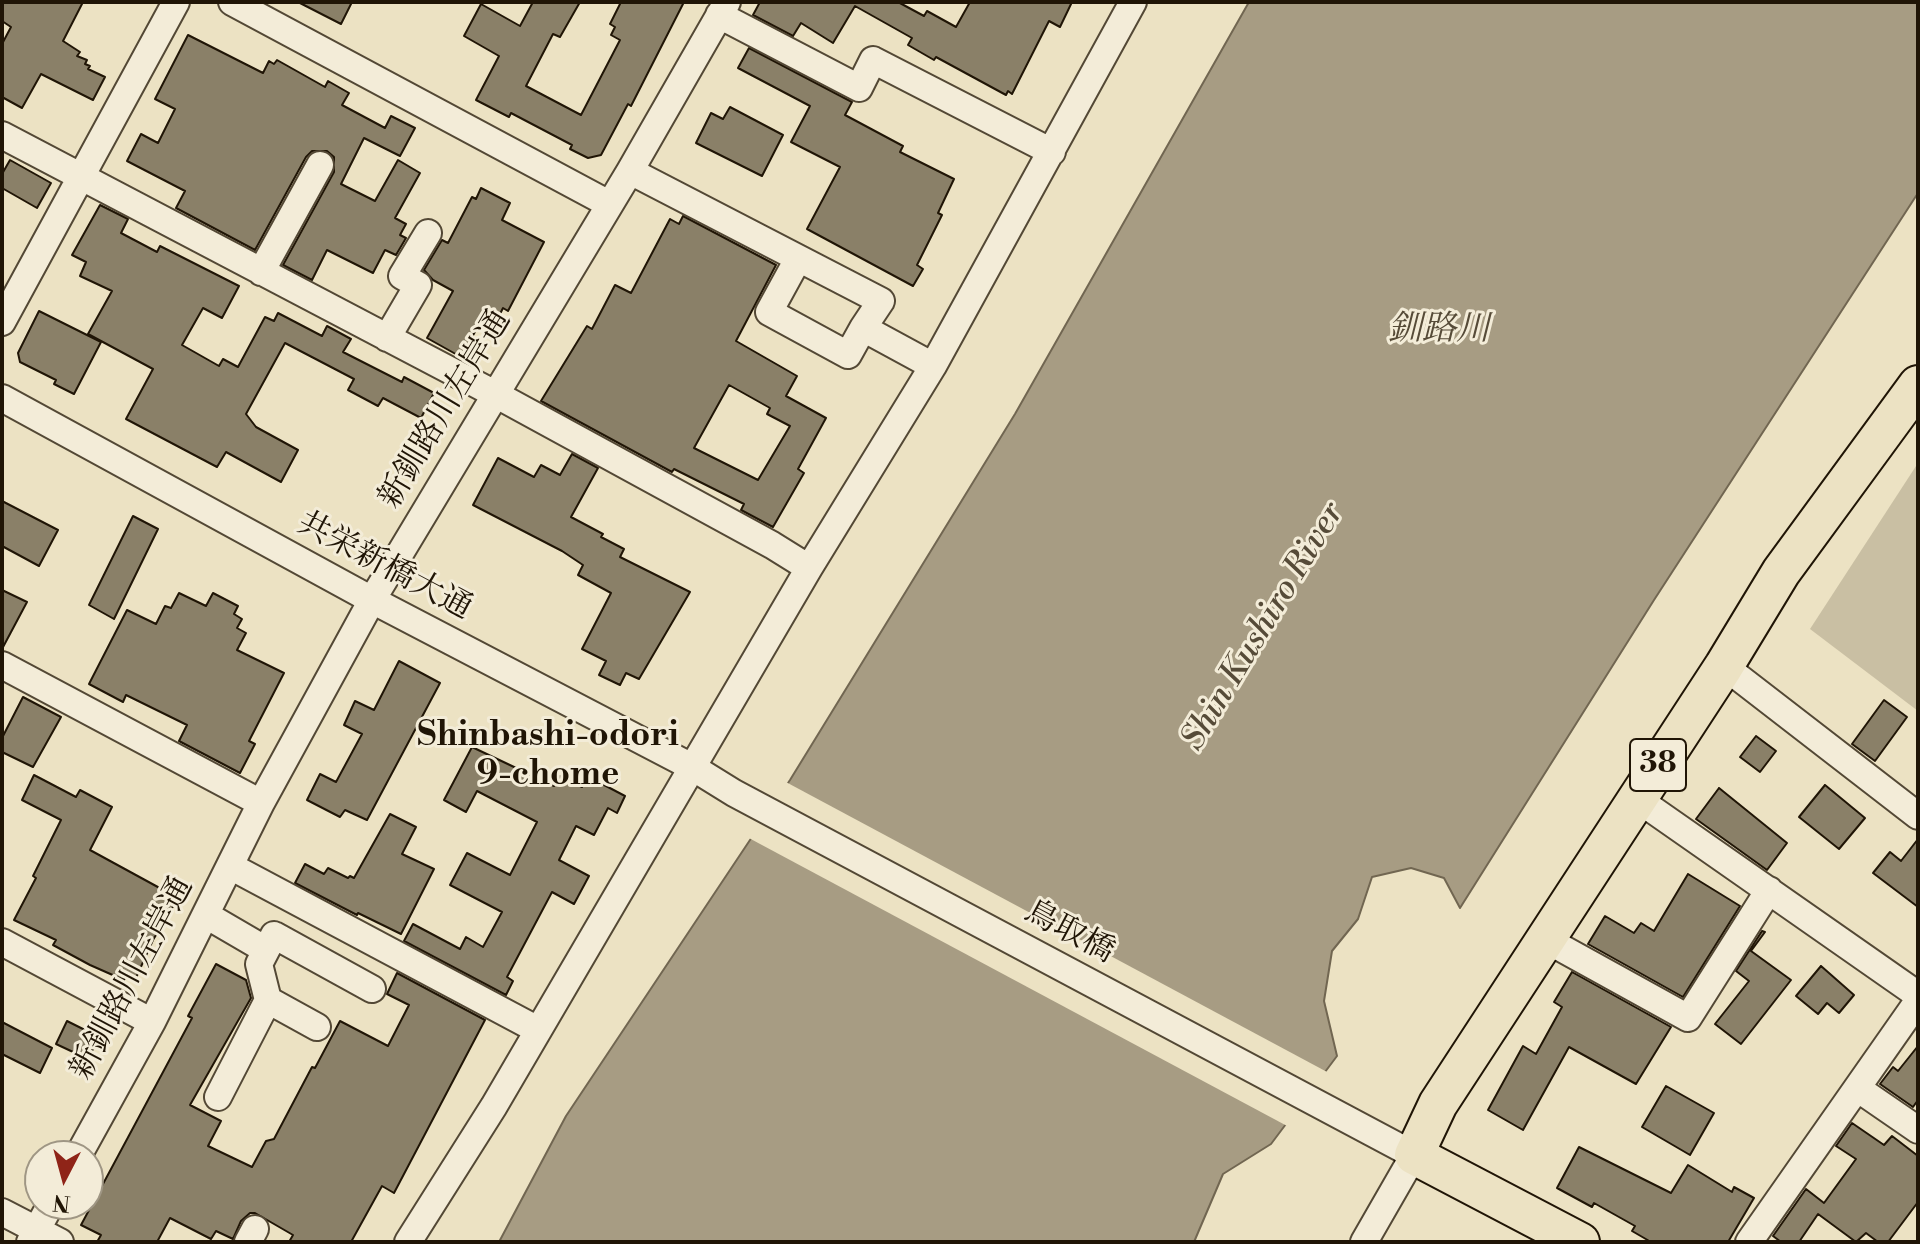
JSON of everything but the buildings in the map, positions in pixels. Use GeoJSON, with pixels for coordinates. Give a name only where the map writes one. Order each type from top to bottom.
{"type":"FeatureCollection","features":[{"type":"Feature","properties":{"kind":"highway","name":"38"},"geometry":{"type":"LineString","coordinates":[[1414,1155],[1438,1104],[1724,666],[1781,572],[1918,385]]}},
{"type":"Feature","properties":{"kind":"highway"},"geometry":{"type":"LineString","coordinates":[[1414,1155],[1580,1242]]}},
{"type":"Feature","properties":{"kind":"street"},"geometry":{"type":"LineString","coordinates":[[2,322],[176,2]]}},
{"type":"Feature","properties":{"kind":"street"},"geometry":{"type":"LineString","coordinates":[[232,2],[609,204]]}},
{"type":"Feature","properties":{"kind":"street"},"geometry":{"type":"LineString","coordinates":[[408,1242],[494,1106],[809,568],[933,366],[1133,2]]}},
{"type":"Feature","properties":{"kind":"street"},"geometry":{"type":"LineString","coordinates":[[723,8],[859,88],[873,60],[1052,152]]}},
{"type":"Feature","properties":{"kind":"street","name":"新釧路川左岸通"},"geometry":{"type":"LineString","coordinates":[[87,1140],[152,1022],[261,803],[372,600],[630,171],[723,8]]}},
{"type":"Feature","properties":{"kind":"street"},"geometry":{"type":"LineString","coordinates":[[2,135],[495,394],[809,568]]}},
{"type":"Feature","properties":{"kind":"street"},"geometry":{"type":"LineString","coordinates":[[261,272],[320,165]]}},
{"type":"Feature","properties":{"kind":"street"},"geometry":{"type":"LineString","coordinates":[[630,171],[881,301],[848,355],[769,312],[798,259]]}},
{"type":"Feature","properties":{"kind":"street"},"geometry":{"type":"LineString","coordinates":[[387,338],[418,285],[402,276],[428,233]]}},
{"type":"Feature","properties":{"kind":"street"},"geometry":{"type":"LineString","coordinates":[[863,328],[933,366]]}},
{"type":"Feature","properties":{"kind":"street","name":"共栄新橋大通"},"geometry":{"type":"LineString","coordinates":[[2,398],[372,600],[692,767],[734,793]]}},
{"type":"Feature","properties":{"kind":"street"},"geometry":{"type":"LineString","coordinates":[[2,665],[261,803]]}},
{"type":"Feature","properties":{"kind":"street"},"geometry":{"type":"LineString","coordinates":[[1724,666],[1918,816]]}},
{"type":"Feature","properties":{"kind":"street","name":"鳥取橋"},"geometry":{"type":"LineString","coordinates":[[734,793],[1414,1155]]}},
{"type":"Feature","properties":{"kind":"street"},"geometry":{"type":"LineString","coordinates":[[1636,798],[1918,995]]}},
{"type":"Feature","properties":{"kind":"street"},"geometry":{"type":"LineString","coordinates":[[230,866],[538,1030]]}},
{"type":"Feature","properties":{"kind":"street"},"geometry":{"type":"LineString","coordinates":[[1545,939],[1688,1018],[1769,890]]}},
{"type":"Feature","properties":{"kind":"street"},"geometry":{"type":"LineString","coordinates":[[206,915],[266,950]]}},
{"type":"Feature","properties":{"kind":"street"},"geometry":{"type":"LineString","coordinates":[[218,1097],[268,1000],[259,964],[274,935],[372,989]]}},
{"type":"Feature","properties":{"kind":"street"},"geometry":{"type":"LineString","coordinates":[[2,942],[152,1022]]}},
{"type":"Feature","properties":{"kind":"street"},"geometry":{"type":"LineString","coordinates":[[268,1000],[317,1027]]}},
{"type":"Feature","properties":{"kind":"street"},"geometry":{"type":"LineString","coordinates":[[1749,1242],[1918,1001]]}},
{"type":"Feature","properties":{"kind":"street"},"geometry":{"type":"LineString","coordinates":[[1857,1088],[1918,1130]]}},
{"type":"Feature","properties":{"kind":"street"},"geometry":{"type":"LineString","coordinates":[[1364,1242],[1414,1155]]}},
{"type":"Feature","properties":{"kind":"street"},"geometry":{"type":"LineString","coordinates":[[2,1212],[33,1236],[60,1242]]}},
{"type":"Feature","properties":{"kind":"shaded area"},"geometry":{"type":"Polygon","coordinates":[[[1918,463],[1918,711],[1810,629],[1918,463]]]}},
{"type":"Feature","properties":{"kind":"water","name":"釧路川"},"geometry":{"type":"Polygon","coordinates":[[[1249,2],[1918,2],[1918,193],[1654,600],[1460,908],[1444,878],[1411,868],[1372,877],[1358,919],[1332,951],[1324,1001],[1337,1056],[1271,1144],[1223,1174],[1194,1242],[499,1242],[566,1116],[790,780],[1015,414],[1249,2]]]}},
{"type":"Feature","properties":{"kind":"pier"},"geometry":{"type":"Polygon","coordinates":[[[784,781],[1329,1073],[1289,1127],[747,837],[784,781]]]}},
{"type":"Feature","properties":{"kind":"district","name":"Shinbashi-odori 9-chome"},"geometry":{"type":"Point","coordinates":[548,756]}},
{"type":"Feature","properties":{"kind":"water label","name":"Shin Kushiro River"},"geometry":{"type":"Point","coordinates":[1264,627]}}]}
